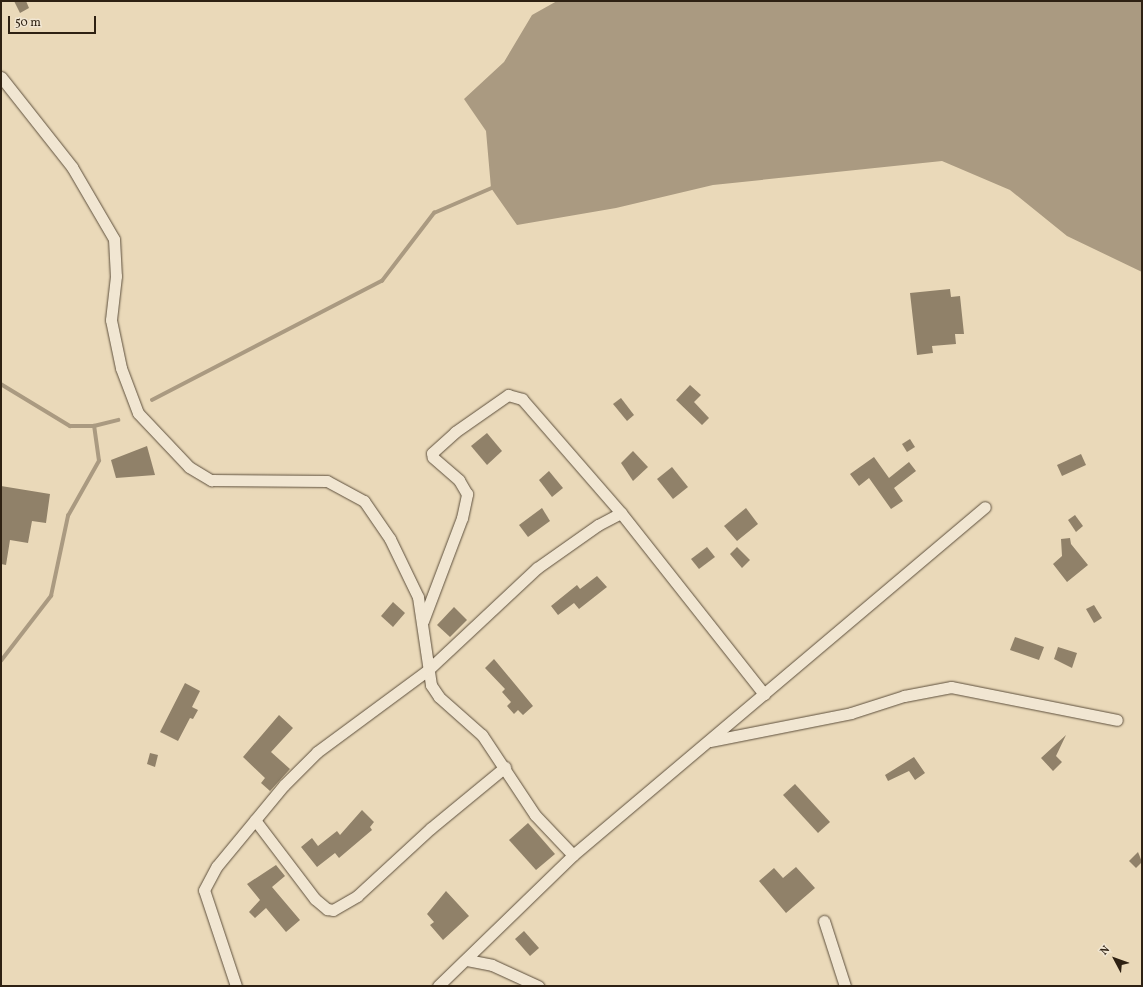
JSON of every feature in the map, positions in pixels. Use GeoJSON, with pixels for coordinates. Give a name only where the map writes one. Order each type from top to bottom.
{"type":"FeatureCollection","features":[{"type":"Feature","properties":{"kind":"street"},"geometry":{"type":"LineString","coordinates":[[1,77],[72,166],[114,239],[116,276],[111,320],[121,368],[138,413],[189,467],[211,480],[327,481],[364,501],[390,539],[405,567],[418,597],[431,685],[439,697],[482,735],[505,767],[535,815],[573,855]]}},
{"type":"Feature","properties":{"kind":"street"},"geometry":{"type":"LineString","coordinates":[[422,622],[462,518],[467,494],[459,480],[433,457],[432,453],[455,432],[508,395],[522,399],[621,513],[764,694]]}},
{"type":"Feature","properties":{"kind":"street"},"geometry":{"type":"LineString","coordinates":[[438,986],[467,960],[489,933],[573,855],[985,507]]}},
{"type":"Feature","properties":{"kind":"street"},"geometry":{"type":"LineString","coordinates":[[236,986],[204,890],[217,866],[255,820],[317,752],[429,669],[537,568],[581,535],[621,513]]}},
{"type":"Feature","properties":{"kind":"street"},"geometry":{"type":"LineString","coordinates":[[706,742],[851,714],[904,696],[951,687],[1117,720]]}},
{"type":"Feature","properties":{"kind":"street"},"geometry":{"type":"LineString","coordinates":[[255,820],[315,899],[327,909],[333,910],[357,896],[437,823],[505,767]]}},
{"type":"Feature","properties":{"kind":"street"},"geometry":{"type":"LineString","coordinates":[[824,921],[845,986]]}},
{"type":"Feature","properties":{"kind":"street"},"geometry":{"type":"LineString","coordinates":[[467,960],[492,965],[538,986]]}},
{"type":"Feature","properties":{"kind":"shaded area"},"geometry":{"type":"Polygon","coordinates":[[[557,1],[1142,1],[1142,272],[1067,236],[1010,190],[942,161],[713,185],[616,208],[517,225],[491,188],[486,131],[464,99],[504,62],[532,15],[557,1]]]}},
{"type":"Feature","properties":{"kind":"building"},"geometry":{"type":"Polygon","coordinates":[[[14,1],[26,1],[29,8],[20,13],[14,1]]]}},
{"type":"Feature","properties":{"kind":"building"},"geometry":{"type":"Polygon","coordinates":[[[950,289],[951,297],[960,296],[964,334],[955,334],[956,344],[932,346],[933,353],[917,355],[910,293],[950,289]]]}},
{"type":"Feature","properties":{"kind":"building"},"geometry":{"type":"Polygon","coordinates":[[[690,385],[701,395],[694,402],[709,418],[702,425],[676,400],[690,385]]]}},
{"type":"Feature","properties":{"kind":"building"},"geometry":{"type":"Polygon","coordinates":[[[621,398],[634,415],[627,421],[613,404],[621,398]]]}},
{"type":"Feature","properties":{"kind":"building"},"geometry":{"type":"Polygon","coordinates":[[[487,433],[502,451],[487,465],[471,446],[487,433]]]}},
{"type":"Feature","properties":{"kind":"building"},"geometry":{"type":"Polygon","coordinates":[[[910,439],[915,447],[907,452],[902,444],[910,439]]]}},
{"type":"Feature","properties":{"kind":"building"},"geometry":{"type":"Polygon","coordinates":[[[147,446],[155,475],[116,478],[111,460],[147,446]]]}},
{"type":"Feature","properties":{"kind":"building"},"geometry":{"type":"Polygon","coordinates":[[[633,451],[648,467],[633,481],[621,463],[633,451]]]}},
{"type":"Feature","properties":{"kind":"building"},"geometry":{"type":"Polygon","coordinates":[[[1081,454],[1086,465],[1062,476],[1057,465],[1081,454]]]}},
{"type":"Feature","properties":{"kind":"building"},"geometry":{"type":"Polygon","coordinates":[[[874,457],[889,478],[909,462],[916,471],[894,488],[903,501],[891,509],[869,478],[859,486],[850,474],[874,457]]]}},
{"type":"Feature","properties":{"kind":"building"},"geometry":{"type":"Polygon","coordinates":[[[672,467],[688,487],[673,499],[657,479],[672,467]]]}},
{"type":"Feature","properties":{"kind":"building"},"geometry":{"type":"Polygon","coordinates":[[[549,471],[563,488],[552,497],[539,480],[549,471]]]}},
{"type":"Feature","properties":{"kind":"building"},"geometry":{"type":"Polygon","coordinates":[[[1,486],[50,494],[46,523],[32,521],[28,543],[10,540],[6,565],[1,564],[1,486]]]}},
{"type":"Feature","properties":{"kind":"building"},"geometry":{"type":"Polygon","coordinates":[[[542,508],[550,521],[528,537],[519,525],[542,508]]]}},
{"type":"Feature","properties":{"kind":"building"},"geometry":{"type":"Polygon","coordinates":[[[746,508],[758,524],[737,541],[724,526],[746,508]]]}},
{"type":"Feature","properties":{"kind":"building"},"geometry":{"type":"Polygon","coordinates":[[[1075,515],[1083,526],[1076,532],[1068,520],[1075,515]]]}},
{"type":"Feature","properties":{"kind":"building"},"geometry":{"type":"Polygon","coordinates":[[[1070,538],[1071,544],[1088,565],[1067,582],[1053,564],[1062,556],[1061,539],[1070,538]]]}},
{"type":"Feature","properties":{"kind":"building"},"geometry":{"type":"Polygon","coordinates":[[[707,547],[715,557],[699,569],[691,559],[707,547]]]}},
{"type":"Feature","properties":{"kind":"building"},"geometry":{"type":"Polygon","coordinates":[[[737,547],[750,560],[742,568],[730,554],[737,547]]]}},
{"type":"Feature","properties":{"kind":"building"},"geometry":{"type":"Polygon","coordinates":[[[597,576],[607,587],[579,609],[574,603],[558,615],[551,606],[577,585],[580,589],[597,576]]]}},
{"type":"Feature","properties":{"kind":"building"},"geometry":{"type":"Polygon","coordinates":[[[393,602],[405,613],[393,627],[381,616],[393,602]]]}},
{"type":"Feature","properties":{"kind":"building"},"geometry":{"type":"Polygon","coordinates":[[[1094,605],[1102,618],[1094,623],[1086,609],[1094,605]]]}},
{"type":"Feature","properties":{"kind":"building"},"geometry":{"type":"Polygon","coordinates":[[[454,607],[467,620],[450,637],[437,625],[454,607]]]}},
{"type":"Feature","properties":{"kind":"building"},"geometry":{"type":"Polygon","coordinates":[[[1015,637],[1044,647],[1039,660],[1010,650],[1015,637]]]}},
{"type":"Feature","properties":{"kind":"building"},"geometry":{"type":"Polygon","coordinates":[[[1058,647],[1077,653],[1072,668],[1054,659],[1058,647]]]}},
{"type":"Feature","properties":{"kind":"building"},"geometry":{"type":"Polygon","coordinates":[[[494,659],[533,706],[523,715],[518,710],[514,714],[507,706],[511,702],[502,692],[505,689],[485,668],[494,659]]]}},
{"type":"Feature","properties":{"kind":"building"},"geometry":{"type":"Polygon","coordinates":[[[185,683],[200,691],[192,707],[198,710],[193,719],[190,718],[178,741],[160,732],[185,683]]]}},
{"type":"Feature","properties":{"kind":"building"},"geometry":{"type":"Polygon","coordinates":[[[279,715],[293,728],[271,752],[290,769],[270,791],[261,783],[265,778],[243,757],[279,715]]]}},
{"type":"Feature","properties":{"kind":"building"},"geometry":{"type":"Polygon","coordinates":[[[1066,735],[1056,756],[1062,762],[1053,771],[1041,758],[1066,735]]]}},
{"type":"Feature","properties":{"kind":"building"},"geometry":{"type":"Polygon","coordinates":[[[150,753],[158,755],[155,767],[147,764],[150,753]]]}},
{"type":"Feature","properties":{"kind":"building"},"geometry":{"type":"Polygon","coordinates":[[[914,757],[925,773],[915,780],[909,771],[888,781],[885,775],[914,757]]]}},
{"type":"Feature","properties":{"kind":"building"},"geometry":{"type":"Polygon","coordinates":[[[795,784],[830,822],[818,833],[783,795],[795,784]]]}},
{"type":"Feature","properties":{"kind":"building"},"geometry":{"type":"Polygon","coordinates":[[[362,810],[374,822],[370,827],[372,830],[339,858],[335,853],[317,867],[301,847],[312,838],[318,846],[337,831],[340,835],[362,810]]]}},
{"type":"Feature","properties":{"kind":"building"},"geometry":{"type":"Polygon","coordinates":[[[528,823],[555,854],[536,870],[509,840],[528,823]]]}},
{"type":"Feature","properties":{"kind":"building"},"geometry":{"type":"Polygon","coordinates":[[[1138,852],[1142,862],[1136,868],[1129,861],[1138,852]]]}},
{"type":"Feature","properties":{"kind":"building"},"geometry":{"type":"Polygon","coordinates":[[[276,865],[285,876],[272,887],[300,920],[286,932],[266,908],[255,918],[249,912],[260,900],[247,884],[276,865]]]}},
{"type":"Feature","properties":{"kind":"building"},"geometry":{"type":"Polygon","coordinates":[[[796,867],[815,888],[786,913],[759,881],[774,868],[783,878],[796,867]]]}},
{"type":"Feature","properties":{"kind":"building"},"geometry":{"type":"Polygon","coordinates":[[[446,891],[469,916],[443,940],[430,925],[434,922],[427,914],[446,891]]]}},
{"type":"Feature","properties":{"kind":"building"},"geometry":{"type":"Polygon","coordinates":[[[524,931],[539,948],[530,956],[515,939],[524,931]]]}},
{"type":"Feature","properties":{"kind":"waterway"},"geometry":{"type":"LineString","coordinates":[[152,400],[382,281],[434,213],[494,187]]}},
{"type":"Feature","properties":{"kind":"waterway"},"geometry":{"type":"LineString","coordinates":[[1,384],[70,426],[94,426],[118,420]]}},
{"type":"Feature","properties":{"kind":"waterway"},"geometry":{"type":"LineString","coordinates":[[1,661],[51,596],[68,516],[99,461],[94,426]]}}]}
